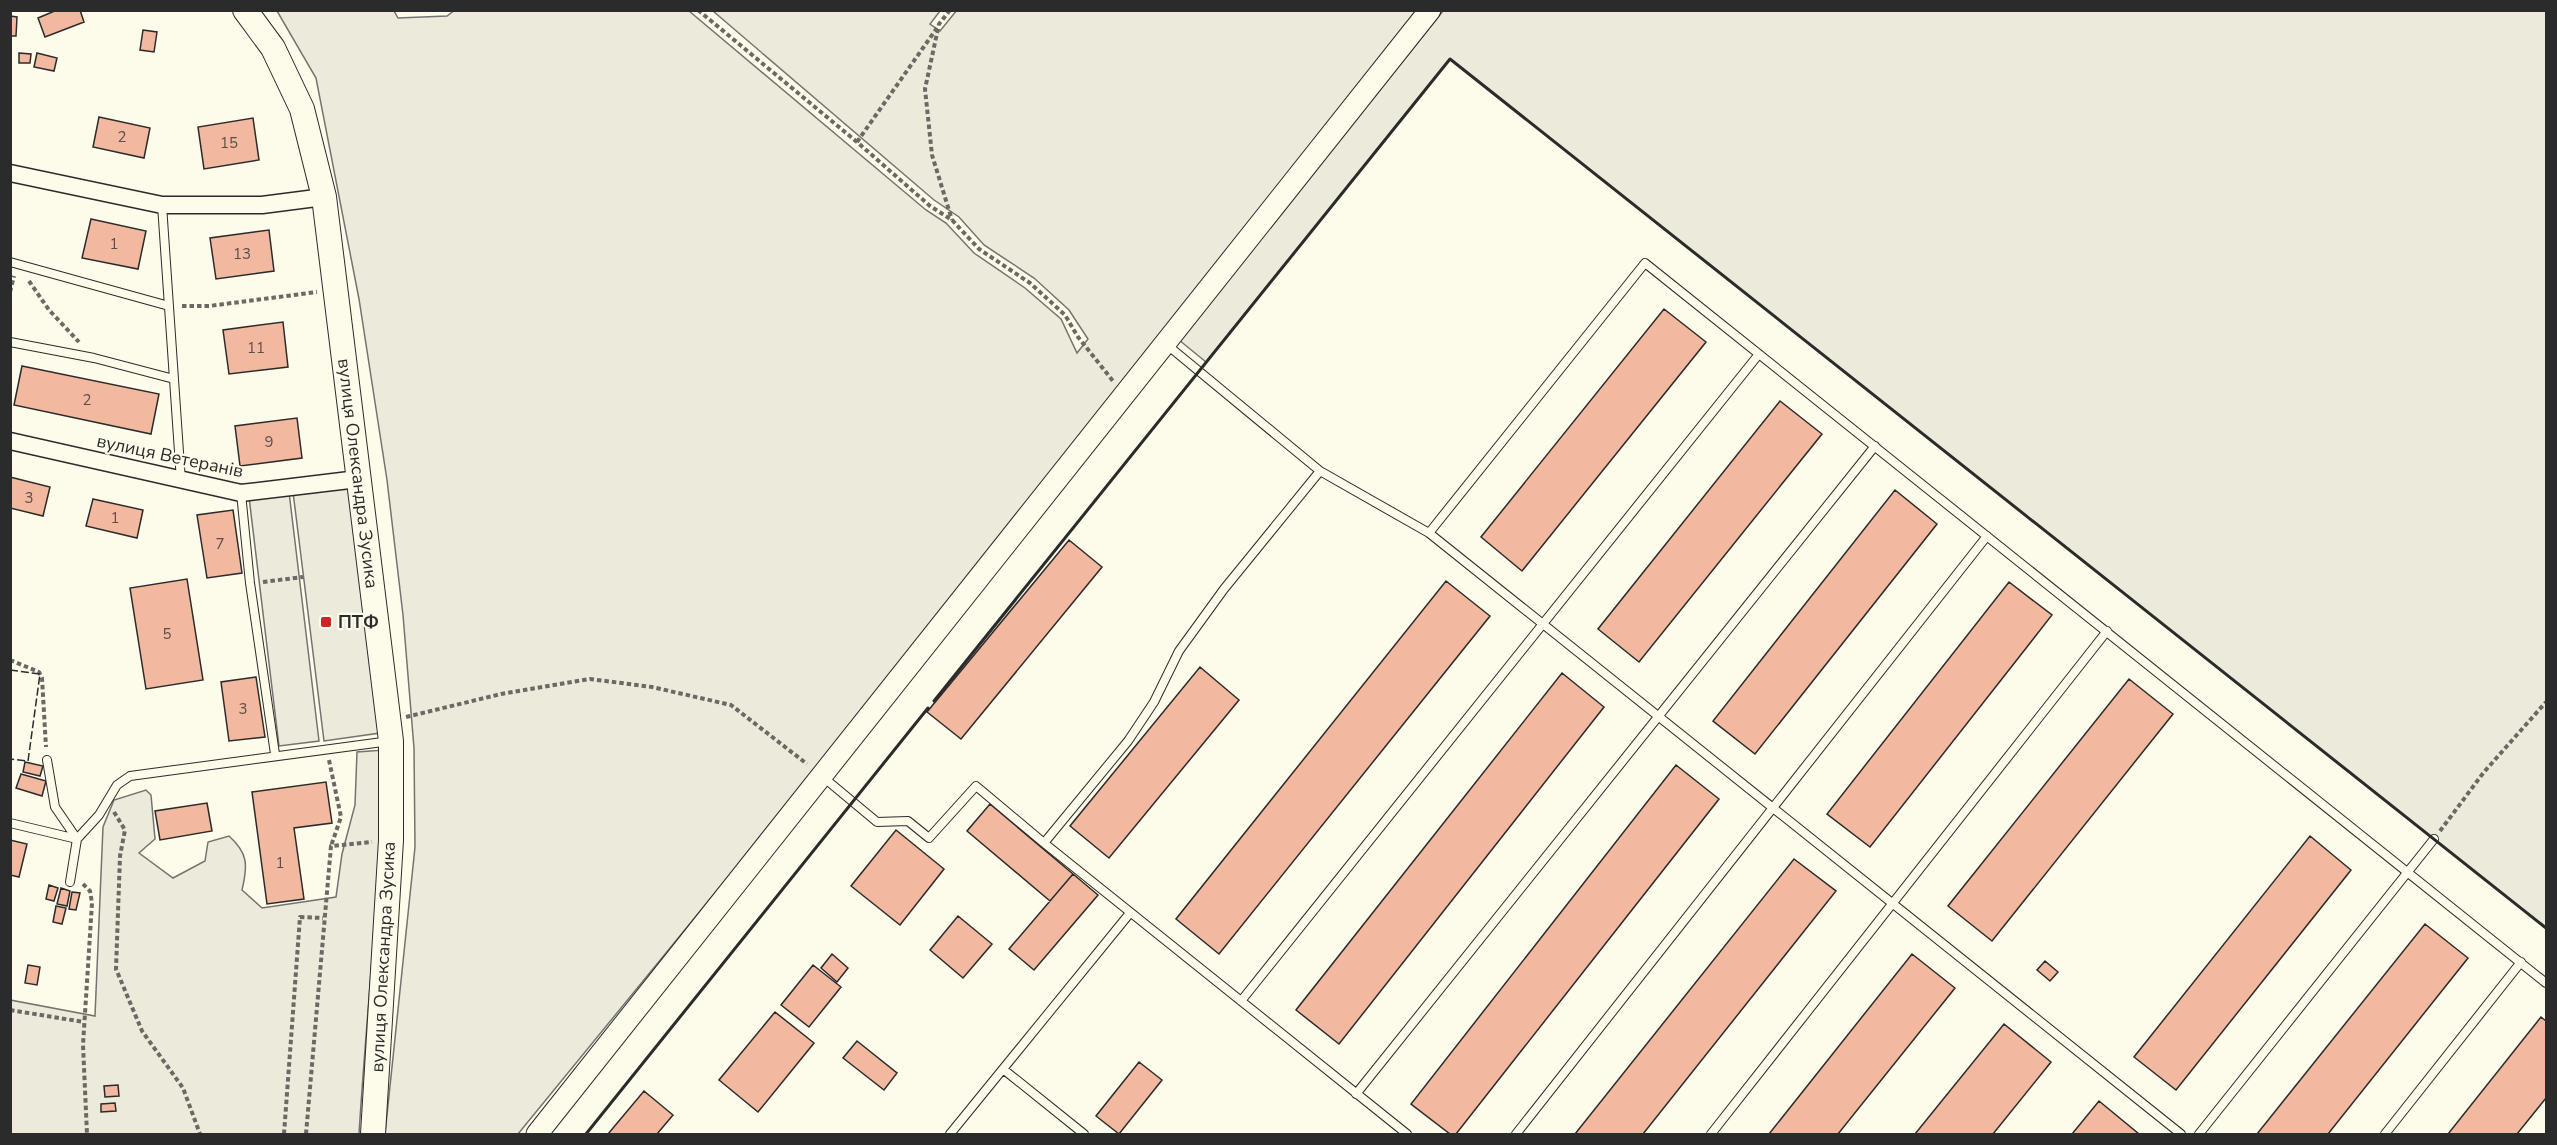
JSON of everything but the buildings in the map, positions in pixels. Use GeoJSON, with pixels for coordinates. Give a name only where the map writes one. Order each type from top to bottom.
{"type":"FeatureCollection","features":[{"type":"Feature","properties":{"kind":"main road","name":"вулиця Олександра Зусика"},"geometry":{"type":"LineString","coordinates":[[245,10],[273,48],[302,109],[324,197],[389,731],[391,840],[373,1134]]}},
{"type":"Feature","properties":{"kind":"street"},"geometry":{"type":"LineString","coordinates":[[537,1134],[823,777],[1430,10]]}},
{"type":"Feature","properties":{"kind":"street"},"geometry":{"type":"LineString","coordinates":[[10,173],[162,206],[262,205],[324,197]]}},
{"type":"Feature","properties":{"kind":"street","name":"вулиця Ветеранів"},"geometry":{"type":"LineString","coordinates":[[10,441],[242,493],[358,479]]}},
{"type":"Feature","properties":{"kind":"lane"},"geometry":{"type":"LineString","coordinates":[[162,206],[181,481]]}},
{"type":"Feature","properties":{"kind":"lane"},"geometry":{"type":"LineString","coordinates":[[14,263],[169,306]]}},
{"type":"Feature","properties":{"kind":"lane"},"geometry":{"type":"LineString","coordinates":[[1429,533],[1645,263],[2547,983]]}},
{"type":"Feature","properties":{"kind":"lane"},"geometry":{"type":"LineString","coordinates":[[10,342],[94,358],[174,379]]}},
{"type":"Feature","properties":{"kind":"lane"},"geometry":{"type":"LineString","coordinates":[[1166,344],[1320,471],[1429,533],[2181,1134]]}},
{"type":"Feature","properties":{"kind":"lane"},"geometry":{"type":"LineString","coordinates":[[1240,1001],[1759,354]]}},
{"type":"Feature","properties":{"kind":"lane"},"geometry":{"type":"LineString","coordinates":[[1356,1094],[1875,446]]}},
{"type":"Feature","properties":{"kind":"lane"},"geometry":{"type":"LineString","coordinates":[[1044,843],[1128,741],[1154,702],[1179,651],[1224,588],[1320,471]]}},
{"type":"Feature","properties":{"kind":"lane"},"geometry":{"type":"LineString","coordinates":[[242,493],[250,583],[275,754]]}},
{"type":"Feature","properties":{"kind":"lane"},"geometry":{"type":"LineString","coordinates":[[1516,1134],[1987,536]]}},
{"type":"Feature","properties":{"kind":"lane"},"geometry":{"type":"LineString","coordinates":[[1711,1134],[1893,906],[2107,631]]}},
{"type":"Feature","properties":{"kind":"lane"},"geometry":{"type":"LineString","coordinates":[[70,882],[77,839],[105,806],[117,785],[130,776],[275,754],[325,749],[389,731]]}},
{"type":"Feature","properties":{"kind":"lane"},"geometry":{"type":"LineString","coordinates":[[46,760],[55,807],[77,839]]}},
{"type":"Feature","properties":{"kind":"lane"},"geometry":{"type":"LineString","coordinates":[[823,777],[877,822],[908,821],[929,838],[976,786],[1130,913],[1407,1134]]}},
{"type":"Feature","properties":{"kind":"lane"},"geometry":{"type":"LineString","coordinates":[[10,823],[77,839]]}},
{"type":"Feature","properties":{"kind":"lane"},"geometry":{"type":"LineString","coordinates":[[2199,1134],[2434,838]]}},
{"type":"Feature","properties":{"kind":"lane"},"geometry":{"type":"LineString","coordinates":[[950,1134],[1130,913]]}},
{"type":"Feature","properties":{"kind":"lane"},"geometry":{"type":"LineString","coordinates":[[2385,1134],[2521,962]]}},
{"type":"Feature","properties":{"kind":"lane"},"geometry":{"type":"LineString","coordinates":[[1003,1069],[1084,1134]]}},
{"type":"Feature","properties":{"kind":"path"},"geometry":{"type":"LineString","coordinates":[[698,10],[930,206],[952,220],[979,249],[1030,283],[1065,315],[1078,337],[1125,396]]}},
{"type":"Feature","properties":{"kind":"path"},"geometry":{"type":"LineString","coordinates":[[857,142],[950,10]]}},
{"type":"Feature","properties":{"kind":"path"},"geometry":{"type":"LineString","coordinates":[[939,24],[925,89],[932,155],[952,220]]}},
{"type":"Feature","properties":{"kind":"path"},"geometry":{"type":"LineString","coordinates":[[14,263],[49,310],[94,358]]}},
{"type":"Feature","properties":{"kind":"path"},"geometry":{"type":"LineString","coordinates":[[169,306],[208,306],[335,290]]}},
{"type":"Feature","properties":{"kind":"path"},"geometry":{"type":"LineString","coordinates":[[250,583],[303,577]]}},
{"type":"Feature","properties":{"kind":"path"},"geometry":{"type":"LineString","coordinates":[[10,660],[29,666],[39,672],[42,678],[46,760]]}},
{"type":"Feature","properties":{"kind":"path"},"geometry":{"type":"LineString","coordinates":[[389,731],[501,694],[590,679],[652,687],[731,705],[823,777]]}},
{"type":"Feature","properties":{"kind":"path"},"geometry":{"type":"LineString","coordinates":[[2434,838],[2484,772],[2547,702]]}},
{"type":"Feature","properties":{"kind":"path"},"geometry":{"type":"LineString","coordinates":[[306,1134],[323,918],[331,846],[341,817],[335,778],[325,749]]}},
{"type":"Feature","properties":{"kind":"path"},"geometry":{"type":"LineString","coordinates":[[105,806],[116,813],[125,830],[120,856],[116,969],[142,1031],[183,1088],[200,1134]]}},
{"type":"Feature","properties":{"kind":"path"},"geometry":{"type":"LineString","coordinates":[[331,846],[391,840]]}},
{"type":"Feature","properties":{"kind":"path"},"geometry":{"type":"LineString","coordinates":[[70,882],[82,884],[90,891],[92,903],[84,1022],[87,1134]]}},
{"type":"Feature","properties":{"kind":"path"},"geometry":{"type":"LineString","coordinates":[[284,1134],[300,916],[323,918]]}},
{"type":"Feature","properties":{"kind":"path"},"geometry":{"type":"LineString","coordinates":[[10,1010],[84,1022]]}},
{"type":"Feature","properties":{"kind":"shaded area"},"geometry":{"type":"Polygon","coordinates":[[[455,10],[689,11],[926,210],[946,223],[974,253],[1025,288],[1061,319],[1077,353],[1088,339],[1069,310],[1034,278],[984,245],[959,217],[934,200],[713,11],[940,11],[930,24],[940,31],[957,10],[1423,11],[894,674],[518,1134],[385,1134],[415,847],[414,748],[403,615],[387,480],[359,299],[316,78],[277,11],[394,11],[398,18],[447,16],[455,10]]]}},
{"type":"Feature","properties":{"kind":"shaded area"},"geometry":{"type":"Polygon","coordinates":[[[1443,11],[2546,11],[2546,928],[1450,59],[1206,362],[1179,340],[1443,11]]]}},
{"type":"Feature","properties":{"kind":"shaded area"},"geometry":{"type":"Polygon","coordinates":[[[352,485],[380,733],[324,741],[293,492],[352,485]]]}},
{"type":"Feature","properties":{"kind":"shaded area"},"geometry":{"type":"Polygon","coordinates":[[[289,492],[319,741],[279,746],[249,497],[289,492]]]}},
{"type":"Feature","properties":{"kind":"shaded area"},"geometry":{"type":"Polygon","coordinates":[[[384,750],[377,894],[359,1134],[11,1134],[10,1000],[95,1016],[103,827],[114,800],[146,790],[151,795],[155,839],[139,853],[173,878],[205,861],[208,842],[229,836],[240,848],[245,860],[242,890],[262,908],[336,897],[342,854],[355,805],[357,752],[384,750]]]}},
{"type":"Feature","properties":{"kind":"fence"},"geometry":{"type":"LineString","coordinates":[[10,670],[40,674],[28,761],[10,759]]}},
{"type":"Feature","properties":{"kind":"wall"},"geometry":{"type":"LineString","coordinates":[[934,701],[1450,59],[2546,928]]}},
{"type":"Feature","properties":{"kind":"wall"},"geometry":{"type":"LineString","coordinates":[[586,1134],[928,708]]}},
{"type":"Feature","properties":{"kind":"place","name":"ПТФ"},"geometry":{"type":"Point","coordinates":[326,622]}}]}
